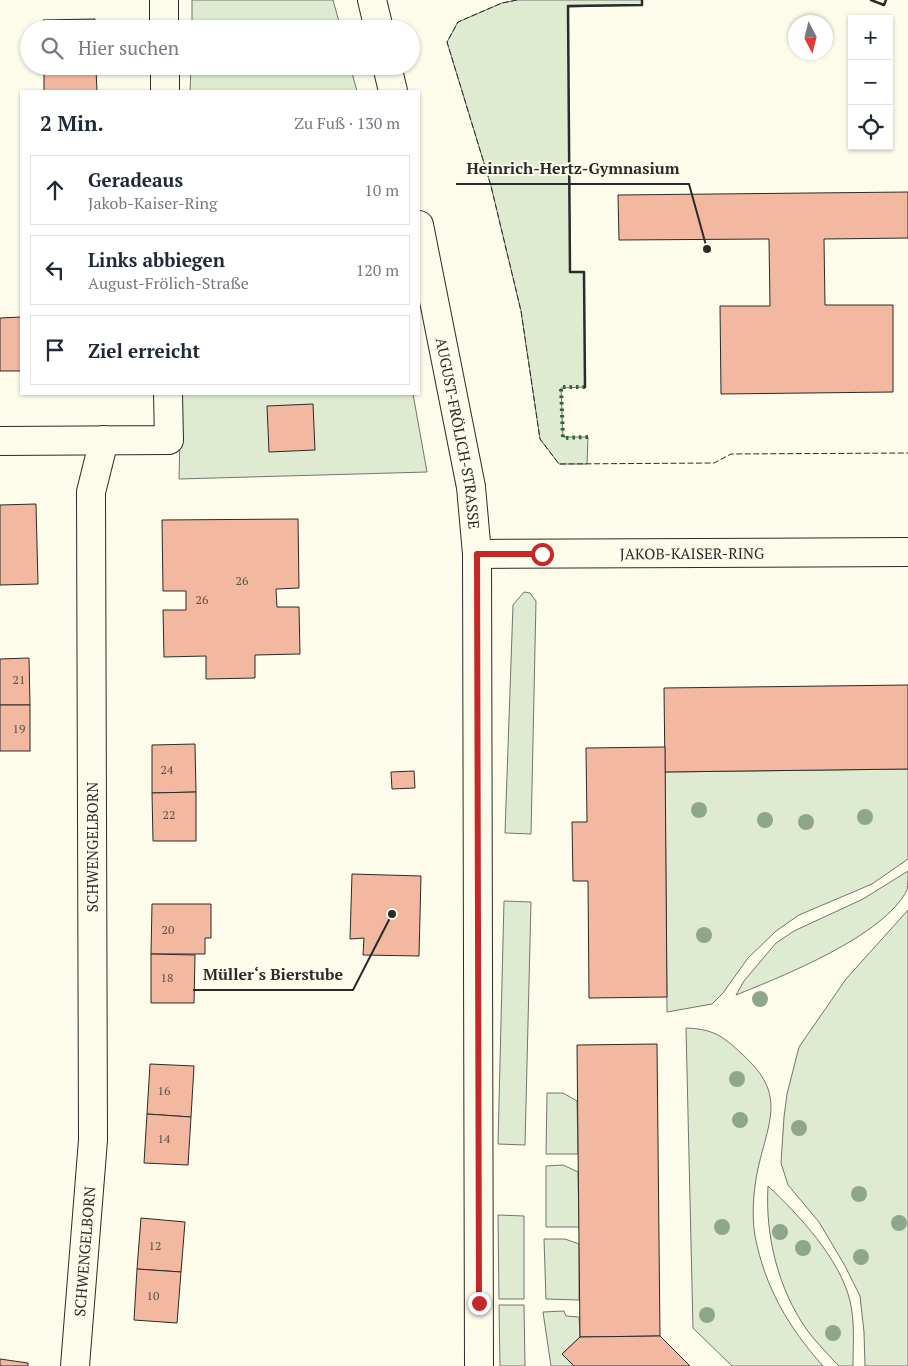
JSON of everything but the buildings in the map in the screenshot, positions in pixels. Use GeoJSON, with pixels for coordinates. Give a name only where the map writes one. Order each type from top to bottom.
{"type":"FeatureCollection","features":[{"type":"Feature","properties":{"kind":"street"},"geometry":{"type":"LineString","coordinates":[[164,0],[164,20]]}},
{"type":"Feature","properties":{"kind":"street"},"geometry":{"type":"LineString","coordinates":[[372,0],[377,20]]}},
{"type":"Feature","properties":{"kind":"street"},"geometry":{"type":"LineString","coordinates":[[164,75],[165,90]]}},
{"type":"Feature","properties":{"kind":"street"},"geometry":{"type":"LineString","coordinates":[[389,75],[392,90]]}},
{"type":"Feature","properties":{"kind":"street","name":"AUGUST-FRÖLICH-STRASSE"},"geometry":{"type":"LineString","coordinates":[[420,229],[470,487],[477,554],[479,1366]]}},
{"type":"Feature","properties":{"kind":"street"},"geometry":{"type":"LineString","coordinates":[[0,441],[169,440],[168,395]]}},
{"type":"Feature","properties":{"kind":"street","name":"SCHWENGELBORN"},"geometry":{"type":"LineString","coordinates":[[75,1366],[93,1140],[91,492],[104,440]]}},
{"type":"Feature","properties":{"kind":"street","name":"JAKOB-KAISER-RING"},"geometry":{"type":"LineString","coordinates":[[477,554],[908,552]]}},
{"type":"Feature","properties":{"kind":"green space"},"geometry":{"type":"Polygon","coordinates":[[[192,0],[333,0],[339,20],[192,20],[192,0]]]}},
{"type":"Feature","properties":{"kind":"green space"},"geometry":{"type":"Polygon","coordinates":[[[517,0],[642,0],[642,5],[568,7],[570,272],[584,272],[585,387],[561,388],[563,437],[588,437],[587,464],[559,464],[540,439],[521,311],[491,186],[447,42],[458,22],[502,3],[517,0]]]}},
{"type":"Feature","properties":{"kind":"green space"},"geometry":{"type":"Polygon","coordinates":[[[191,75],[353,75],[357,90],[190,90],[191,75]]]}},
{"type":"Feature","properties":{"kind":"green space"},"geometry":{"type":"Polygon","coordinates":[[[181,395],[413,395],[427,472],[179,479],[181,395]]]}},
{"type":"Feature","properties":{"kind":"green space"},"geometry":{"type":"Polygon","coordinates":[[[524,592],[530,593],[536,601],[531,834],[505,833],[513,605],[524,592]]]}},
{"type":"Feature","properties":{"kind":"green space"},"geometry":{"type":"Polygon","coordinates":[[[908,769],[908,859],[872,884],[799,915],[776,931],[748,958],[723,993],[712,1004],[667,1012],[665,772],[908,769]]]}},
{"type":"Feature","properties":{"kind":"green space"},"geometry":{"type":"Polygon","coordinates":[[[908,871],[907,890],[895,907],[877,923],[830,953],[805,966],[736,995],[744,981],[776,943],[794,931],[863,899],[908,871]]]}},
{"type":"Feature","properties":{"kind":"green space"},"geometry":{"type":"Polygon","coordinates":[[[504,901],[531,902],[525,1145],[498,1144],[504,901]]]}},
{"type":"Feature","properties":{"kind":"green space"},"geometry":{"type":"Polygon","coordinates":[[[908,910],[908,1366],[865,1366],[860,1296],[819,1222],[788,1185],[781,1163],[784,1117],[787,1094],[799,1047],[846,979],[908,910]]]}},
{"type":"Feature","properties":{"kind":"green space"},"geometry":{"type":"Polygon","coordinates":[[[686,1028],[711,1032],[729,1042],[755,1067],[764,1080],[769,1092],[770,1116],[758,1169],[754,1198],[755,1236],[765,1272],[780,1305],[799,1336],[823,1366],[732,1366],[693,1328],[686,1028]]]}},
{"type":"Feature","properties":{"kind":"green space"},"geometry":{"type":"Polygon","coordinates":[[[547,1093],[563,1093],[577,1101],[578,1154],[546,1154],[547,1093]]]}},
{"type":"Feature","properties":{"kind":"green space"},"geometry":{"type":"Polygon","coordinates":[[[563,1165],[578,1172],[579,1227],[546,1227],[546,1166],[563,1165]]]}},
{"type":"Feature","properties":{"kind":"green space"},"geometry":{"type":"Polygon","coordinates":[[[768,1186],[817,1239],[828,1254],[845,1285],[853,1317],[853,1366],[839,1366],[835,1362],[807,1330],[788,1297],[775,1261],[771,1242],[768,1186]]]}},
{"type":"Feature","properties":{"kind":"green space"},"geometry":{"type":"Polygon","coordinates":[[[498,1215],[524,1216],[524,1299],[499,1299],[498,1215]]]}},
{"type":"Feature","properties":{"kind":"green space"},"geometry":{"type":"Polygon","coordinates":[[[544,1239],[565,1239],[579,1244],[579,1300],[546,1299],[544,1239]]]}},
{"type":"Feature","properties":{"kind":"green space"},"geometry":{"type":"Polygon","coordinates":[[[499,1305],[524,1305],[525,1366],[500,1366],[499,1305]]]}},
{"type":"Feature","properties":{"kind":"green space"},"geometry":{"type":"Polygon","coordinates":[[[564,1311],[566,1316],[579,1317],[580,1337],[562,1354],[574,1366],[551,1366],[543,1312],[564,1311]]]}},
{"type":"Feature","properties":{"kind":"hedge"},"geometry":{"type":"LineString","coordinates":[[585,387],[561,387],[563,438],[588,437]]}},
{"type":"Feature","properties":{"kind":"fence"},"geometry":{"type":"LineString","coordinates":[[517,0],[502,3],[458,22],[447,42],[491,186],[521,311],[540,439],[559,464],[714,463],[731,454],[908,453]]}},
{"type":"Feature","properties":{"kind":"wall"},"geometry":{"type":"LineString","coordinates":[[585,387],[584,272],[570,272],[568,6],[642,5],[642,0]]}},
{"type":"Feature","properties":{"kind":"wall"},"geometry":{"type":"LineString","coordinates":[[871,0],[884,5],[886,0]]}},
{"type":"Feature","properties":{"kind":"place","name":"Heinrich-Hertz-Gymnasium"},"geometry":{"type":"Point","coordinates":[707,249]}},
{"type":"Feature","properties":{"kind":"place","name":"Müller‘s Bierstube"},"geometry":{"type":"Point","coordinates":[392,914]}},
{"type":"Feature","properties":{"kind":"route"},"geometry":{"type":"LineString","coordinates":[[479,1303],[477,554],[542,554]]}}]}
